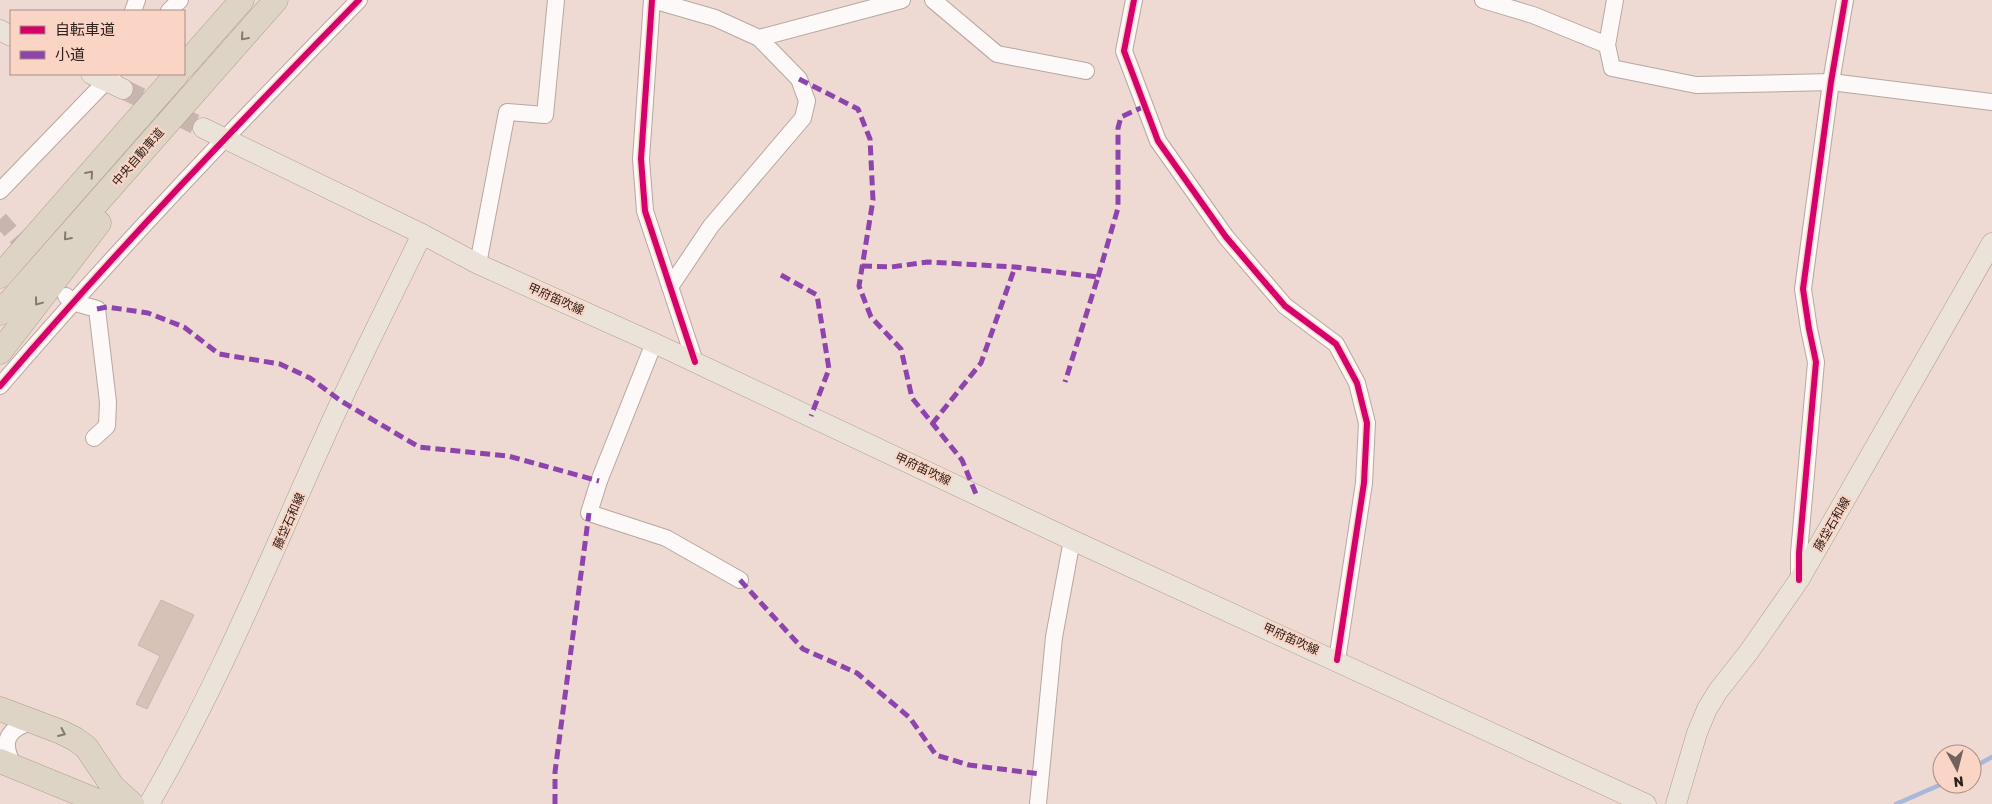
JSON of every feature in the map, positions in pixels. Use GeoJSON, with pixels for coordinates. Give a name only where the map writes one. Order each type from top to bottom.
{"type":"FeatureCollection","features":[{"type":"Feature","properties":{"kind":"highway"},"geometry":{"type":"LineString","coordinates":[[185,65],[242,0]]}},
{"type":"Feature","properties":{"kind":"highway","name":"中央自動車道"},"geometry":{"type":"LineString","coordinates":[[0,313],[276,0]]}},
{"type":"Feature","properties":{"kind":"highway"},"geometry":{"type":"LineString","coordinates":[[0,352],[216,68]]}},
{"type":"Feature","properties":{"kind":"highway","name":"中央自動車道"},"geometry":{"type":"LineString","coordinates":[[0,275],[176,75]]}},
{"type":"Feature","properties":{"kind":"highway"},"geometry":{"type":"LineString","coordinates":[[0,709],[75,739],[86,747],[113,787],[132,804]]}},
{"type":"Feature","properties":{"kind":"highway"},"geometry":{"type":"LineString","coordinates":[[7,764],[105,804]]}},
{"type":"Feature","properties":{"kind":"main road","name":"甲府笛吹線"},"geometry":{"type":"LineString","coordinates":[[203,128],[422,234],[478,264],[654,342],[1072,540],[1337,660],[1646,804]]}},
{"type":"Feature","properties":{"kind":"main road","name":"藤垈石和線"},"geometry":{"type":"LineString","coordinates":[[149,804],[182,748],[242,625],[341,401],[422,234]]}},
{"type":"Feature","properties":{"kind":"main road","name":"藤垈石和線"},"geometry":{"type":"LineString","coordinates":[[1676,804],[1697,733],[1707,709],[1799,580],[1992,243]]}},
{"type":"Feature","properties":{"kind":"street"},"geometry":{"type":"LineString","coordinates":[[171,10],[180,0]]}},
{"type":"Feature","properties":{"kind":"street"},"geometry":{"type":"LineString","coordinates":[[0,386],[69,299],[359,0]]}},
{"type":"Feature","properties":{"kind":"street"},"geometry":{"type":"LineString","coordinates":[[478,264],[507,112],[545,115],[556,0]]}},
{"type":"Feature","properties":{"kind":"street"},"geometry":{"type":"LineString","coordinates":[[670,287],[711,226],[803,118],[807,101],[799,79],[759,38],[716,18],[652,0],[641,159],[645,211],[670,287],[695,362]]}},
{"type":"Feature","properties":{"kind":"street"},"geometry":{"type":"LineString","coordinates":[[759,38],[902,0]]}},
{"type":"Feature","properties":{"kind":"street"},"geometry":{"type":"LineString","coordinates":[[933,0],[997,54],[1086,71]]}},
{"type":"Feature","properties":{"kind":"street"},"geometry":{"type":"LineString","coordinates":[[1134,0],[1124,51],[1158,141],[1226,237],[1285,306],[1336,344],[1357,382],[1367,422],[1364,483],[1337,660]]}},
{"type":"Feature","properties":{"kind":"street"},"geometry":{"type":"LineString","coordinates":[[1483,0],[1533,15],[1608,45]]}},
{"type":"Feature","properties":{"kind":"street"},"geometry":{"type":"LineString","coordinates":[[1615,0],[1608,45],[1612,68],[1696,86],[1831,82],[1992,102]]}},
{"type":"Feature","properties":{"kind":"street"},"geometry":{"type":"LineString","coordinates":[[1799,580],[1799,553],[1816,362],[1808,329],[1803,289],[1831,82],[1845,0]]}},
{"type":"Feature","properties":{"kind":"street"},"geometry":{"type":"LineString","coordinates":[[0,191],[108,79]]}},
{"type":"Feature","properties":{"kind":"street"},"geometry":{"type":"LineString","coordinates":[[69,299],[97,309],[108,402],[107,426],[94,438]]}},
{"type":"Feature","properties":{"kind":"street"},"geometry":{"type":"LineString","coordinates":[[654,342],[589,513],[666,538],[740,580]]}},
{"type":"Feature","properties":{"kind":"street"},"geometry":{"type":"LineString","coordinates":[[1038,804],[1054,637],[1072,540]]}},
{"type":"Feature","properties":{"kind":"street"},"geometry":{"type":"LineString","coordinates":[[7,764],[5,742],[13,728],[33,722]]}},
{"type":"Feature","properties":{"kind":"building"},"geometry":{"type":"Polygon","coordinates":[[[161,600],[194,615],[147,709],[136,704],[160,656],[138,645],[161,600]]]}},
{"type":"Feature","properties":{"kind":"waterway"},"geometry":{"type":"LineString","coordinates":[[1982,762],[1992,757]]}},
{"type":"Feature","properties":{"kind":"waterway"},"geometry":{"type":"LineString","coordinates":[[1896,804],[1932,788]]}},
{"type":"Feature","properties":{"kind":"tunnel"},"geometry":{"type":"LineString","coordinates":[[123,89],[203,128]]}},
{"type":"Feature","properties":{"kind":"tunnel"},"geometry":{"type":"LineString","coordinates":[[0,219],[48,274]]}},
{"type":"Feature","properties":{"kind":"marked path"},"geometry":{"type":"LineString","coordinates":[[799,79],[858,109],[870,139],[873,200],[859,286],[871,317],[901,349],[912,398],[962,460],[976,494]]}},
{"type":"Feature","properties":{"kind":"marked path"},"geometry":{"type":"LineString","coordinates":[[1098,277],[1118,208],[1118,128],[1121,117],[1145,106]]}},
{"type":"Feature","properties":{"kind":"marked path"},"geometry":{"type":"LineString","coordinates":[[862,266],[891,267],[928,262],[1015,267],[1098,277],[1065,382]]}},
{"type":"Feature","properties":{"kind":"marked path"},"geometry":{"type":"LineString","coordinates":[[932,424],[981,363],[1015,267]]}},
{"type":"Feature","properties":{"kind":"marked path"},"geometry":{"type":"LineString","coordinates":[[781,275],[817,295],[829,369],[811,416]]}},
{"type":"Feature","properties":{"kind":"marked path"},"geometry":{"type":"LineString","coordinates":[[97,309],[107,307],[148,313],[184,327],[219,354],[280,364],[310,378],[341,401],[419,447],[508,456],[599,481]]}},
{"type":"Feature","properties":{"kind":"marked path"},"geometry":{"type":"LineString","coordinates":[[555,804],[555,772],[589,513]]}},
{"type":"Feature","properties":{"kind":"marked path"},"geometry":{"type":"LineString","coordinates":[[740,580],[803,649],[857,673],[910,718],[936,755],[969,765],[1040,774]]}},
{"type":"Feature","properties":{"kind":"cycle path"},"geometry":{"type":"LineString","coordinates":[[0,386],[176,190],[359,0]]}},
{"type":"Feature","properties":{"kind":"cycle path"},"geometry":{"type":"LineString","coordinates":[[652,0],[641,159],[645,211],[695,362]]}},
{"type":"Feature","properties":{"kind":"cycle path"},"geometry":{"type":"LineString","coordinates":[[1134,0],[1124,51],[1158,141],[1226,237],[1285,306],[1336,344],[1357,383],[1367,423],[1364,483],[1337,660]]}},
{"type":"Feature","properties":{"kind":"cycle path"},"geometry":{"type":"LineString","coordinates":[[1799,580],[1799,553],[1816,362],[1803,289],[1831,82],[1845,0]]}}]}
